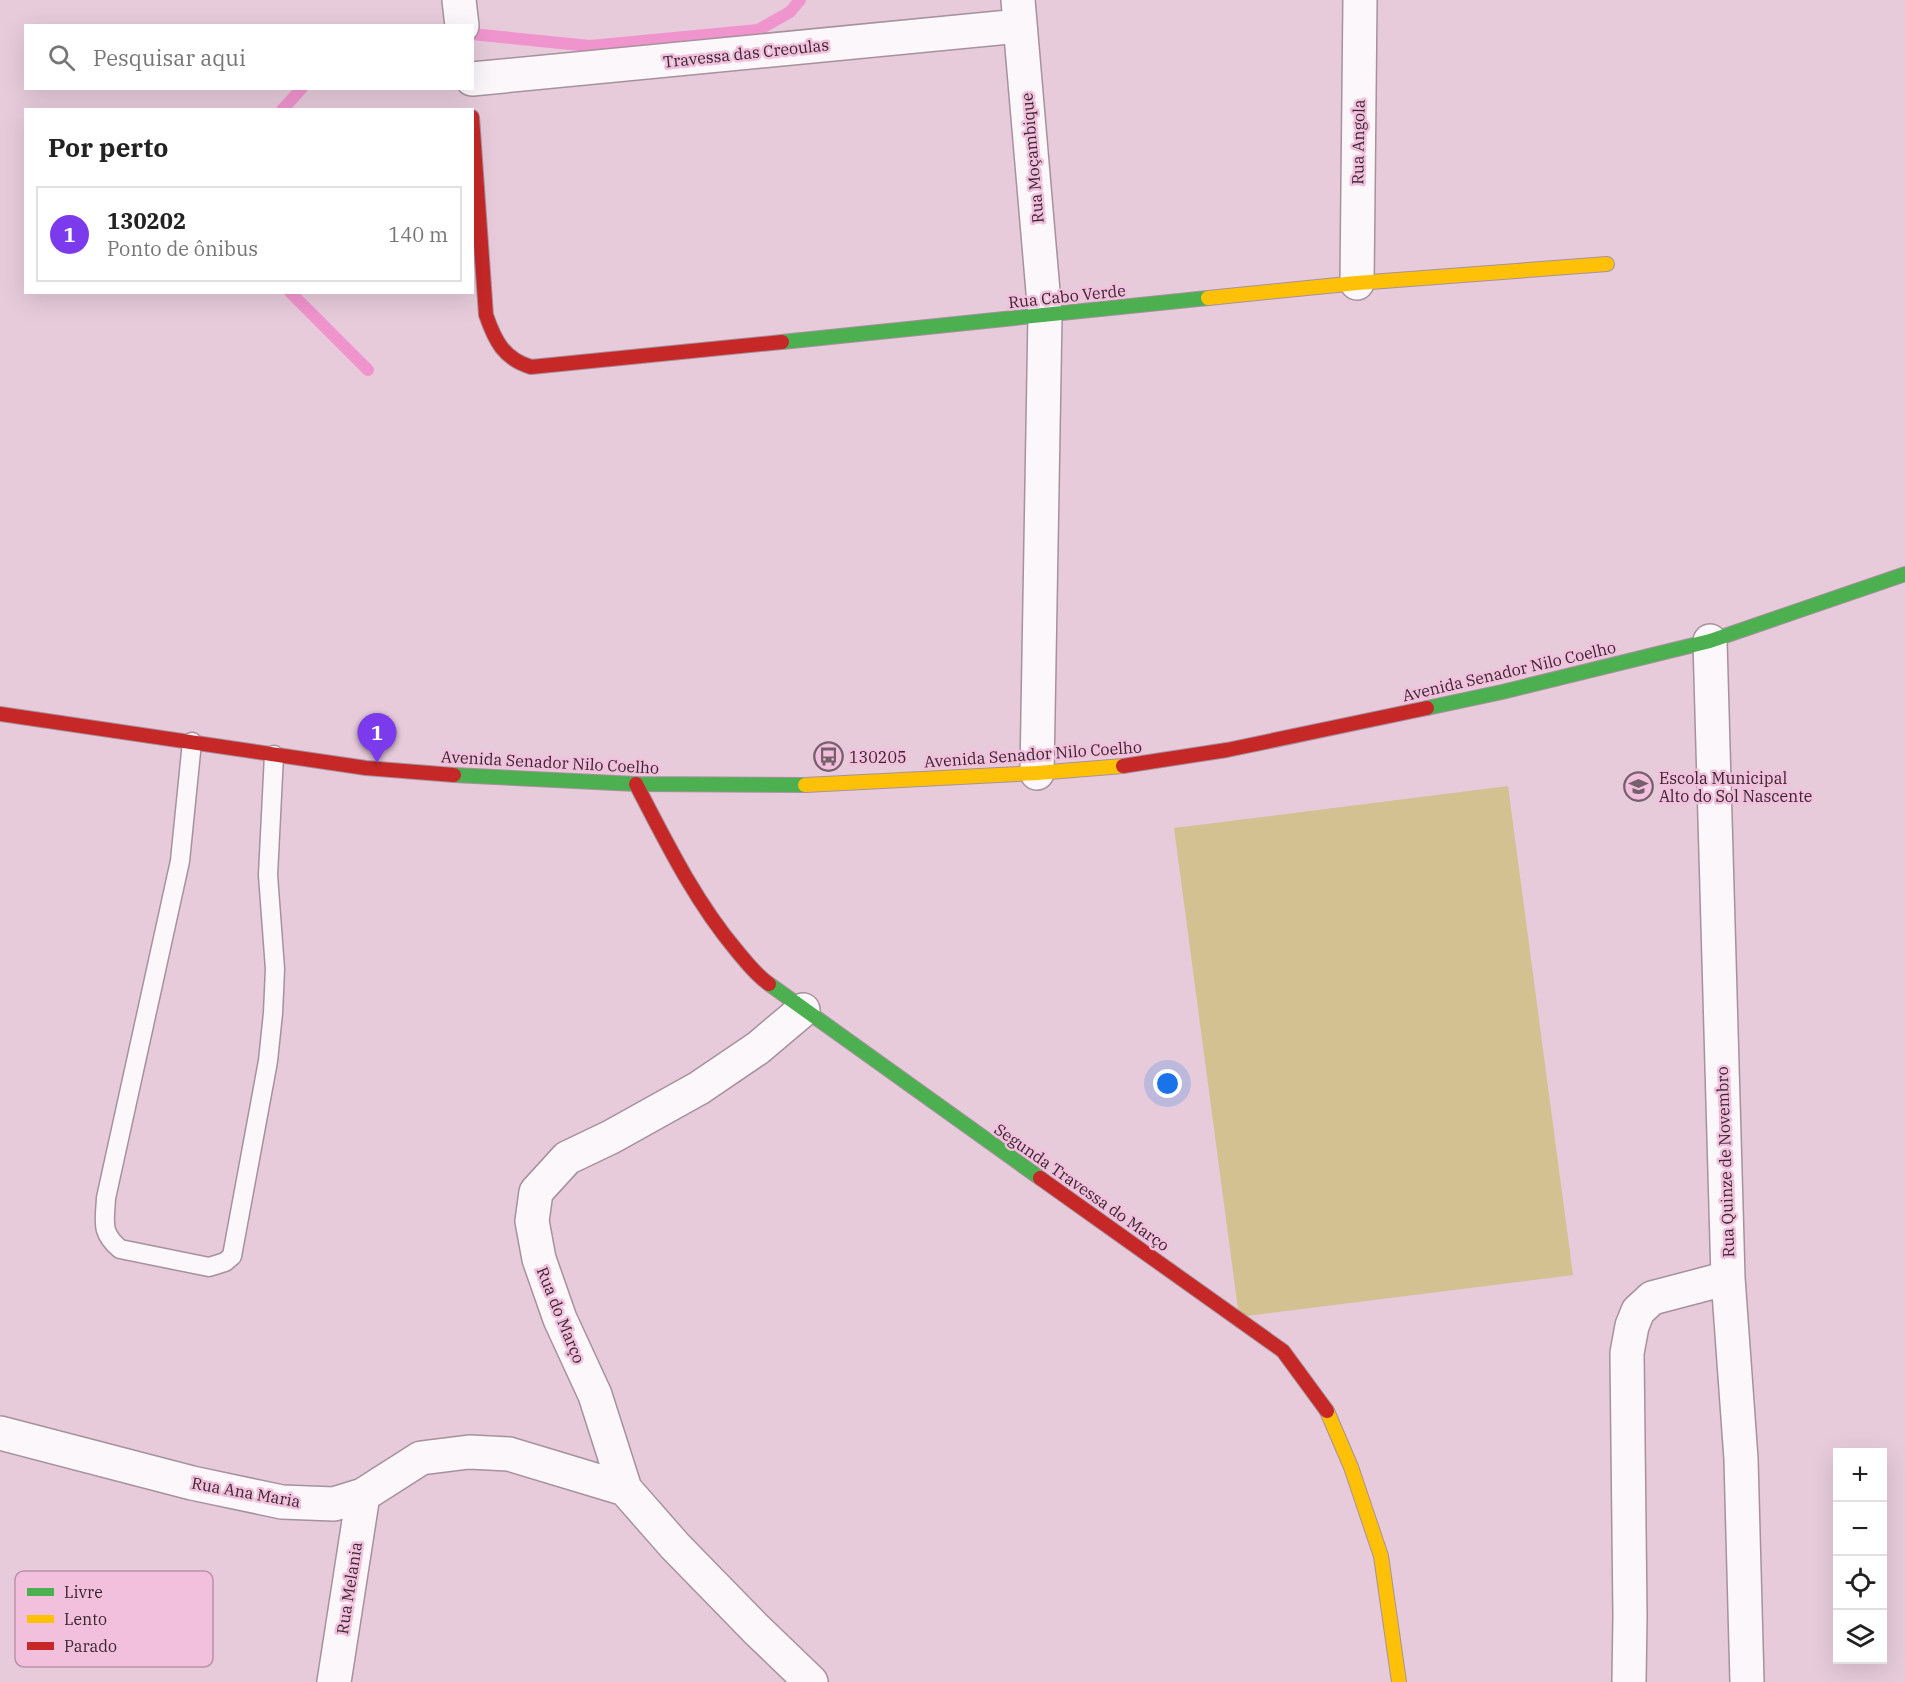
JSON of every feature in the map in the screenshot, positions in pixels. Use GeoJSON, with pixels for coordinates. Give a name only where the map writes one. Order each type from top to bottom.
{"type":"FeatureCollection","features":[{"type":"Feature","properties":{"kind":"street"},"geometry":{"type":"LineString","coordinates":[[459,0],[462,24]]}},
{"type":"Feature","properties":{"kind":"street","name":"Rua Angola"},"geometry":{"type":"LineString","coordinates":[[1357,284],[1360,0]]}},
{"type":"Feature","properties":{"kind":"street","name":"Travessa das Creoulas"},"geometry":{"type":"LineString","coordinates":[[474,79],[1019,13]]}},
{"type":"Feature","properties":{"kind":"street","name":"Rua Moçambique"},"geometry":{"type":"LineString","coordinates":[[1019,13],[1045,315],[1037,773]]}},
{"type":"Feature","properties":{"kind":"street"},"geometry":{"type":"LineString","coordinates":[[471,90],[472,108]]}},
{"type":"Feature","properties":{"kind":"street","name":"Rua Cabo Verde"},"geometry":{"type":"LineString","coordinates":[[474,145],[486,315],[490,327],[505,352],[515,362],[531,367],[1357,284],[1607,264]]}},
{"type":"Feature","properties":{"kind":"street","name":"Avenida Senador Nilo Coelho"},"geometry":{"type":"LineString","coordinates":[[0,714],[366,768],[456,776],[636,784],[823,785],[1037,773],[1143,764],[1227,750],[1502,692],[1710,641],[1905,573]]}},
{"type":"Feature","properties":{"kind":"street","name":"Rua Quinze de Novembro"},"geometry":{"type":"LineString","coordinates":[[1710,641],[1728,1278],[1741,1459],[1747,1682]]}},
{"type":"Feature","properties":{"kind":"street","name":"Segunda Travessa do Março"},"geometry":{"type":"LineString","coordinates":[[636,784],[682,871],[717,927],[758,976],[1283,1351],[1327,1411],[1351,1467],[1381,1556],[1399,1682]]}},
{"type":"Feature","properties":{"kind":"street","name":"Rua do Março"},"geometry":{"type":"LineString","coordinates":[[804,1010],[758,1048],[699,1088],[611,1137],[567,1158],[536,1192],[532,1221],[539,1259],[560,1319],[595,1395],[625,1490],[675,1546],[811,1682]]}},
{"type":"Feature","properties":{"kind":"street"},"geometry":{"type":"LineString","coordinates":[[1629,1682],[1628,1353],[1632,1326],[1638,1311],[1652,1298],[1728,1278]]}},
{"type":"Feature","properties":{"kind":"street","name":"Rua Ana Maria"},"geometry":{"type":"LineString","coordinates":[[0,1433],[192,1483],[282,1502],[334,1504],[363,1495],[421,1458],[469,1452],[509,1454],[625,1490]]}},
{"type":"Feature","properties":{"kind":"street","name":"Rua Melania"},"geometry":{"type":"LineString","coordinates":[[334,1682],[363,1495]]}},
{"type":"Feature","properties":{"kind":"lane"},"geometry":{"type":"LineString","coordinates":[[192,742],[180,861],[106,1198],[104,1227],[109,1239],[120,1249],[209,1267],[225,1262],[232,1256],[268,1061],[275,969],[268,875],[274,755]]}},
{"type":"Feature","properties":{"kind":"shaded area"},"geometry":{"type":"Polygon","coordinates":[[[1508,786],[1573,1275],[1239,1317],[1174,828],[1508,786]]]}},
{"type":"Feature","properties":{"kind":"waterway"},"geometry":{"type":"LineString","coordinates":[[474,34],[590,46],[758,30],[790,12],[800,0]]}},
{"type":"Feature","properties":{"kind":"waterway"},"geometry":{"type":"LineString","coordinates":[[284,108],[300,90]]}},
{"type":"Feature","properties":{"kind":"waterway"},"geometry":{"type":"LineString","coordinates":[[292,294],[368,370]]}},
{"type":"Feature","properties":{"kind":"traffic: fast"},"geometry":{"type":"LineString","coordinates":[[782,342],[1208,298]]}},
{"type":"Feature","properties":{"kind":"traffic: fast"},"geometry":{"type":"LineString","coordinates":[[1427,708],[1710,641],[1905,574]]}},
{"type":"Feature","properties":{"kind":"traffic: fast"},"geometry":{"type":"LineString","coordinates":[[454,775],[636,784],[805,785]]}},
{"type":"Feature","properties":{"kind":"traffic: fast"},"geometry":{"type":"LineString","coordinates":[[769,984],[1040,1178]]}},
{"type":"Feature","properties":{"kind":"traffic: slow"},"geometry":{"type":"LineString","coordinates":[[1208,298],[1357,283],[1607,264]]}},
{"type":"Feature","properties":{"kind":"traffic: slow"},"geometry":{"type":"LineString","coordinates":[[805,785],[1037,773],[1123,766]]}},
{"type":"Feature","properties":{"kind":"traffic: slow"},"geometry":{"type":"LineString","coordinates":[[1327,1411],[1351,1467],[1381,1556],[1399,1682]]}},
{"type":"Feature","properties":{"kind":"traffic: jam"},"geometry":{"type":"LineString","coordinates":[[474,145],[486,315],[497,341],[514,359],[531,367],[782,342]]}},
{"type":"Feature","properties":{"kind":"traffic: jam"},"geometry":{"type":"LineString","coordinates":[[1123,766],[1227,750],[1427,708]]}},
{"type":"Feature","properties":{"kind":"traffic: jam"},"geometry":{"type":"LineString","coordinates":[[0,714],[366,768],[454,775]]}},
{"type":"Feature","properties":{"kind":"traffic: jam"},"geometry":{"type":"LineString","coordinates":[[636,784],[682,870],[708,912],[748,964],[769,984]]}},
{"type":"Feature","properties":{"kind":"traffic: jam"},"geometry":{"type":"LineString","coordinates":[[1040,1178],[1283,1351],[1327,1411]]}},
{"type":"Feature","properties":{"kind":"place","name":"130205"},"geometry":{"type":"Point","coordinates":[828,757]}},
{"type":"Feature","properties":{"kind":"place","name":"130202"},"geometry":{"type":"Point","coordinates":[377,763]}},
{"type":"Feature","properties":{"kind":"place","name":"Escola Municipal Alto do Sol Nascente"},"geometry":{"type":"Point","coordinates":[1638,787]}}]}
